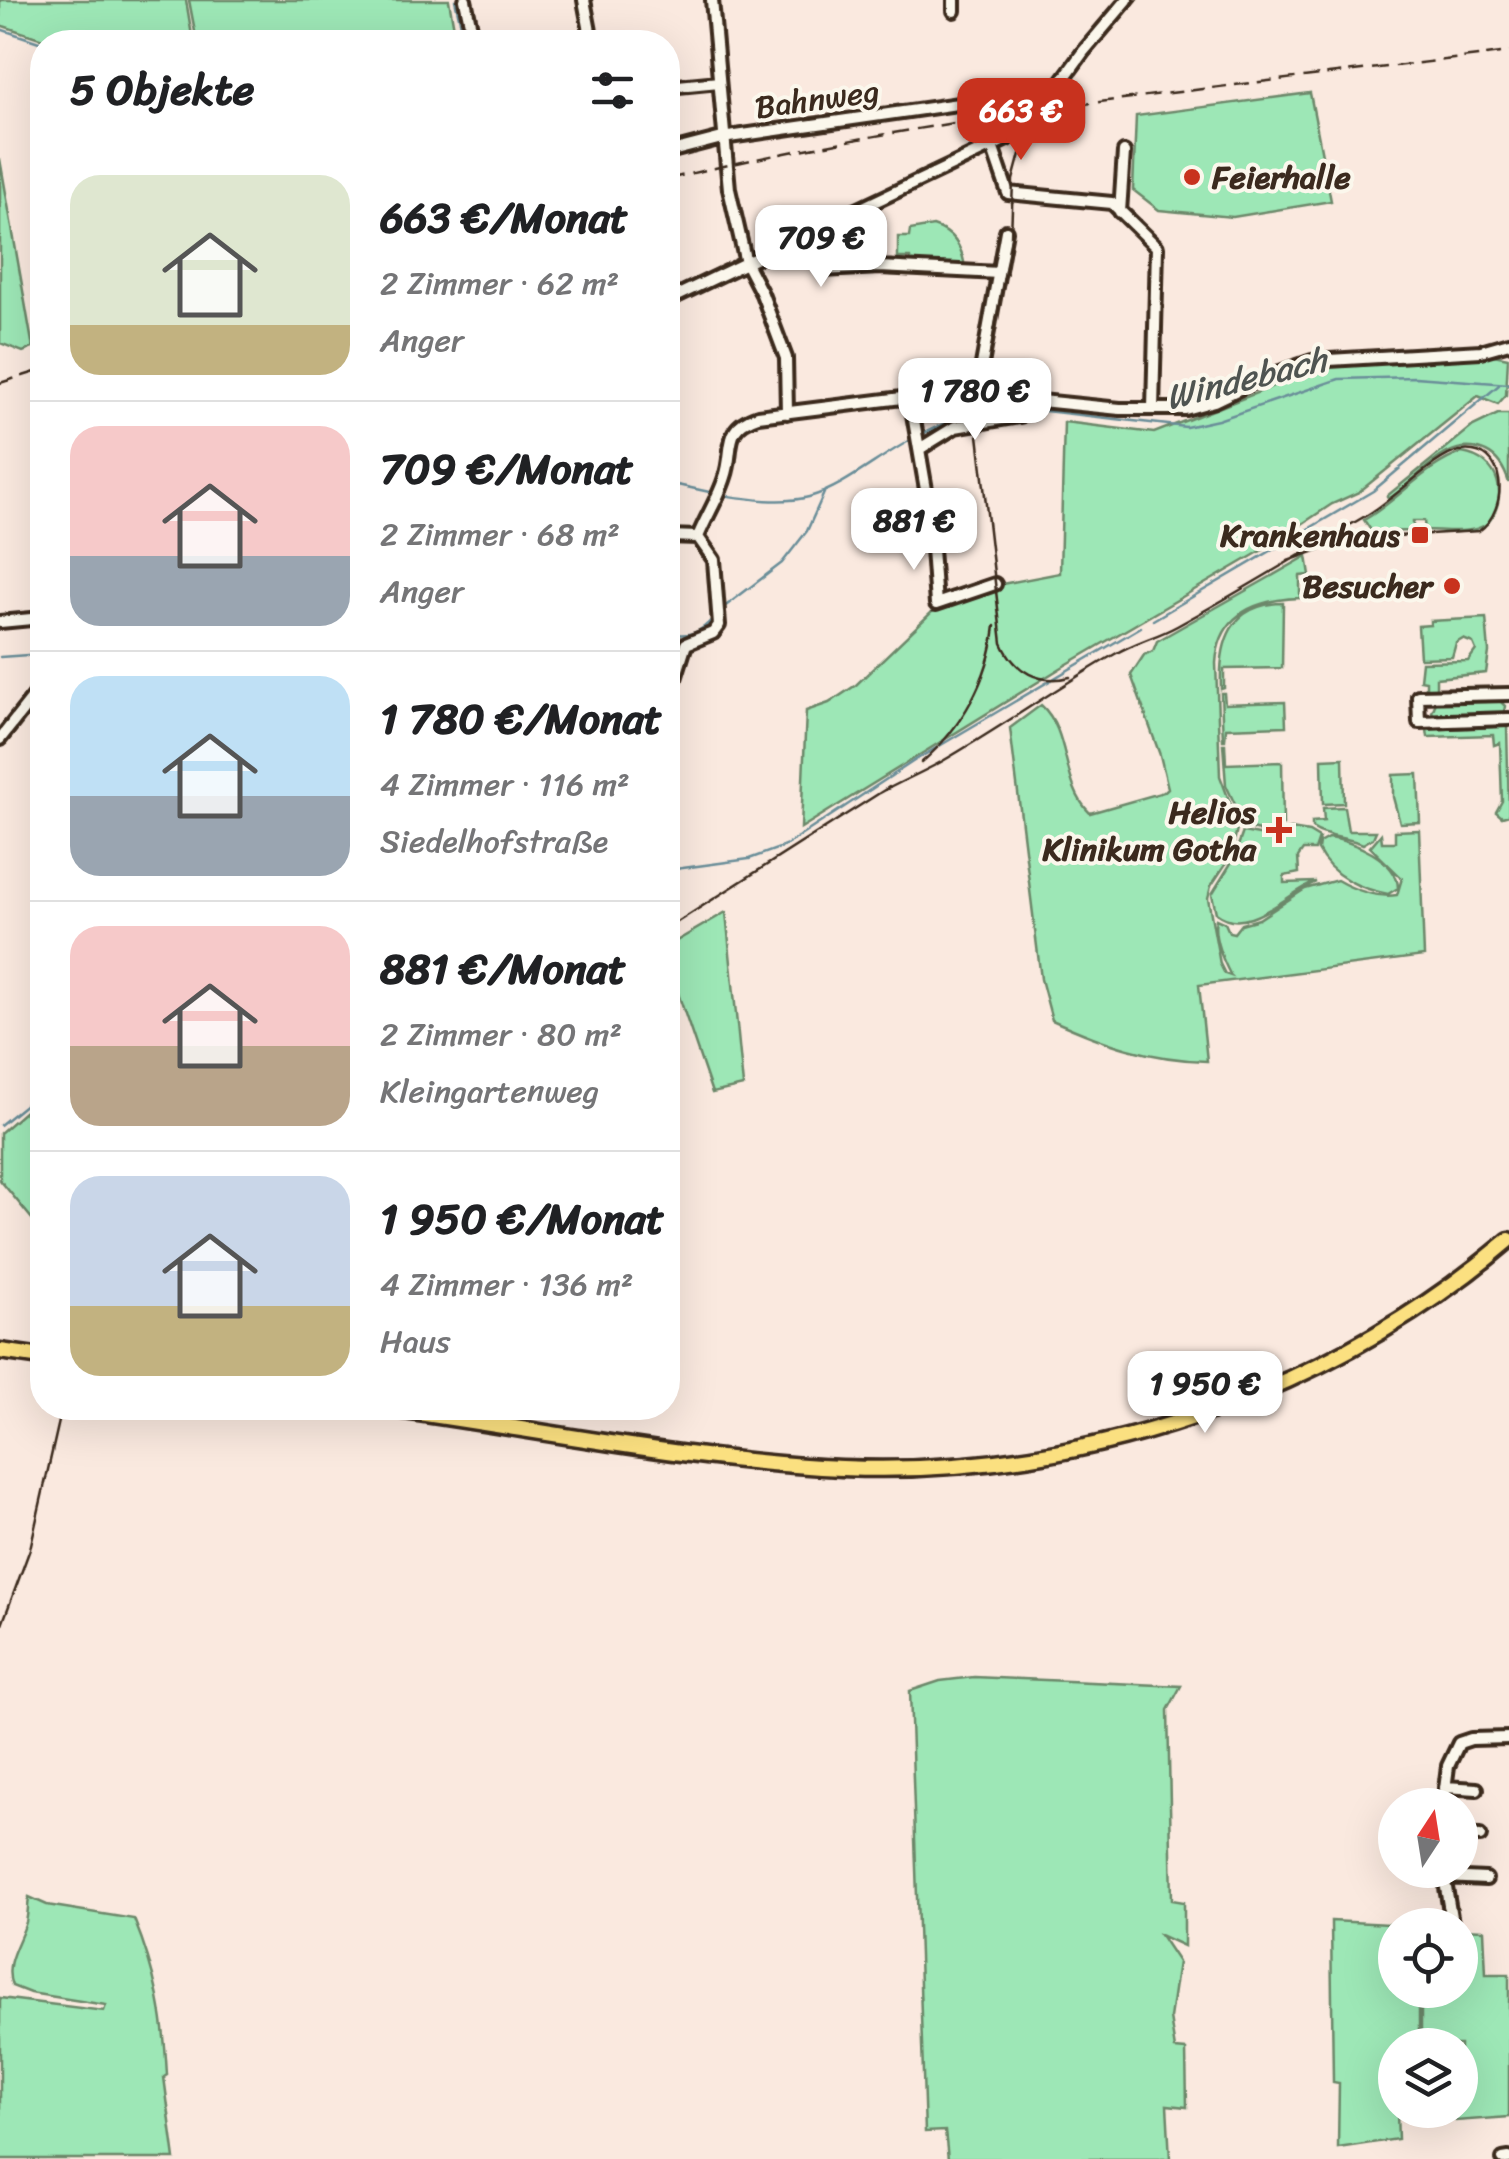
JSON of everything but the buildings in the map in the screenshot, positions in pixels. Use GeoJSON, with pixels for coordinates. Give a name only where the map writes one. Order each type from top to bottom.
{"type":"FeatureCollection","features":[{"type":"Feature","properties":{"kind":"main road"},"geometry":{"type":"LineString","coordinates":[[467,1420],[722,1457],[843,1468],[919,1467],[1034,1457],[1147,1432],[1288,1380],[1420,1306],[1509,1240]]}},
{"type":"Feature","properties":{"kind":"main road"},"geometry":{"type":"LineString","coordinates":[[0,1351],[30,1355]]}},
{"type":"Feature","properties":{"kind":"street"},"geometry":{"type":"LineString","coordinates":[[465,0],[471,30]]}},
{"type":"Feature","properties":{"kind":"street"},"geometry":{"type":"LineString","coordinates":[[584,0],[590,30]]}},
{"type":"Feature","properties":{"kind":"street"},"geometry":{"type":"LineString","coordinates":[[712,0],[728,189],[746,263],[786,358],[786,413]]}},
{"type":"Feature","properties":{"kind":"street"},"geometry":{"type":"LineString","coordinates":[[680,294],[1015,135],[1040,113],[1083,52],[1128,0]]}},
{"type":"Feature","properties":{"kind":"street"},"geometry":{"type":"LineString","coordinates":[[680,86],[718,82]]}},
{"type":"Feature","properties":{"kind":"street","name":"Bahnweg"},"geometry":{"type":"LineString","coordinates":[[680,149],[722,138],[1034,93]]}},
{"type":"Feature","properties":{"kind":"street"},"geometry":{"type":"LineString","coordinates":[[992,146],[1008,193],[1112,203],[1158,247],[1154,409]]}},
{"type":"Feature","properties":{"kind":"street"},"geometry":{"type":"LineString","coordinates":[[1120,212],[1124,152]]}},
{"type":"Feature","properties":{"kind":"street"},"geometry":{"type":"LineString","coordinates":[[856,211],[880,267]]}},
{"type":"Feature","properties":{"kind":"street"},"geometry":{"type":"LineString","coordinates":[[976,398],[1006,231]]}},
{"type":"Feature","properties":{"kind":"street"},"geometry":{"type":"LineString","coordinates":[[806,235],[822,270],[880,267],[998,273]]}},
{"type":"Feature","properties":{"kind":"street"},"geometry":{"type":"LineString","coordinates":[[698,538],[726,475],[730,440],[743,422],[758,416],[910,397],[1185,408],[1214,401],[1260,379],[1322,359],[1481,350],[1509,344]]}},
{"type":"Feature","properties":{"kind":"street"},"geometry":{"type":"LineString","coordinates":[[910,397],[929,506],[936,604],[995,584]]}},
{"type":"Feature","properties":{"kind":"street"},"geometry":{"type":"LineString","coordinates":[[920,440],[956,427],[1020,416]]}},
{"type":"Feature","properties":{"kind":"street"},"geometry":{"type":"LineString","coordinates":[[680,537],[698,538]]}},
{"type":"Feature","properties":{"kind":"street"},"geometry":{"type":"LineString","coordinates":[[680,663],[686,644],[720,625],[714,560],[698,538]]}},
{"type":"Feature","properties":{"kind":"street"},"geometry":{"type":"LineString","coordinates":[[0,622],[30,619]]}},
{"type":"Feature","properties":{"kind":"street"},"geometry":{"type":"LineString","coordinates":[[1509,694],[1418,696],[1419,722],[1509,719]]}},
{"type":"Feature","properties":{"kind":"street"},"geometry":{"type":"LineString","coordinates":[[0,740],[30,703]]}},
{"type":"Feature","properties":{"kind":"street"},"geometry":{"type":"LineString","coordinates":[[1461,1788],[1445,1787],[1448,1766],[1458,1744],[1471,1738],[1509,1738]]}},
{"type":"Feature","properties":{"kind":"street"},"geometry":{"type":"LineString","coordinates":[[1478,1878],[1486,1879]]}},
{"type":"Feature","properties":{"kind":"green space"},"geometry":{"type":"Polygon","coordinates":[[[0,0],[186,0],[191,30],[30,30],[30,35],[0,25],[0,0]]]}},
{"type":"Feature","properties":{"kind":"green space"},"geometry":{"type":"Polygon","coordinates":[[[189,0],[449,0],[454,30],[195,30],[189,0]]]}},
{"type":"Feature","properties":{"kind":"green space"},"geometry":{"type":"Polygon","coordinates":[[[1310,93],[1331,201],[1233,217],[1159,210],[1133,190],[1136,116],[1310,93]]]}},
{"type":"Feature","properties":{"kind":"green space"},"geometry":{"type":"Polygon","coordinates":[[[0,159],[30,349],[23,352],[0,343],[0,159]]]}},
{"type":"Feature","properties":{"kind":"green space"},"geometry":{"type":"Polygon","coordinates":[[[933,226],[956,242],[965,269],[898,258],[898,237],[909,237],[910,230],[933,226]]]}},
{"type":"Feature","properties":{"kind":"green space"},"geometry":{"type":"Polygon","coordinates":[[[1489,354],[1508,358],[1506,395],[1498,404],[1478,396],[1359,492],[1332,504],[1266,548],[1064,666],[801,828],[806,711],[829,703],[856,685],[938,606],[1002,584],[1060,573],[1064,422],[1154,433],[1322,363],[1489,354]]]}},
{"type":"Feature","properties":{"kind":"green space"},"geometry":{"type":"Polygon","coordinates":[[[1498,414],[1509,414],[1509,483],[1501,465],[1491,455],[1472,448],[1458,449],[1434,462],[1389,499],[1387,496],[1473,426],[1498,414]]]}},
{"type":"Feature","properties":{"kind":"green space"},"geometry":{"type":"Polygon","coordinates":[[[1462,453],[1485,463],[1497,481],[1498,503],[1487,524],[1473,530],[1448,531],[1425,530],[1424,521],[1413,521],[1413,531],[1372,532],[1364,520],[1437,465],[1462,453]]]}},
{"type":"Feature","properties":{"kind":"green space"},"geometry":{"type":"Polygon","coordinates":[[[1307,556],[1310,575],[1300,576],[1300,598],[1269,602],[1243,612],[1224,632],[1219,646],[1216,663],[1220,776],[1238,824],[1231,856],[1211,886],[1208,898],[1220,964],[1225,974],[1231,976],[1217,940],[1216,919],[1234,933],[1241,924],[1259,919],[1305,889],[1337,880],[1366,892],[1397,895],[1402,878],[1370,847],[1381,834],[1382,842],[1395,842],[1395,831],[1419,830],[1424,956],[1199,985],[1207,1061],[1127,1049],[1052,1020],[1041,979],[1010,728],[1041,705],[1057,729],[1074,788],[1090,813],[1164,792],[1168,788],[1160,755],[1131,675],[1157,641],[1307,556]]]}},
{"type":"Feature","properties":{"kind":"green space"},"geometry":{"type":"Polygon","coordinates":[[[1283,603],[1282,668],[1224,669],[1221,689],[1222,656],[1231,629],[1250,610],[1283,603]]]}},
{"type":"Feature","properties":{"kind":"green space"},"geometry":{"type":"Polygon","coordinates":[[[1486,618],[1486,673],[1436,678],[1436,689],[1426,689],[1426,681],[1420,680],[1422,662],[1468,661],[1476,650],[1473,643],[1463,639],[1456,643],[1452,657],[1420,658],[1418,626],[1430,625],[1430,621],[1486,618]]]}},
{"type":"Feature","properties":{"kind":"green space"},"geometry":{"type":"Polygon","coordinates":[[[1221,693],[1225,704],[1285,702],[1286,726],[1226,728],[1223,740],[1221,693]]]}},
{"type":"Feature","properties":{"kind":"green space"},"geometry":{"type":"Polygon","coordinates":[[[1497,698],[1505,706],[1497,717],[1436,717],[1432,712],[1437,700],[1497,698]]]}},
{"type":"Feature","properties":{"kind":"green space"},"geometry":{"type":"Polygon","coordinates":[[[1507,726],[1509,815],[1502,817],[1496,812],[1502,801],[1500,743],[1494,745],[1493,735],[1428,737],[1427,730],[1507,726]]]}},
{"type":"Feature","properties":{"kind":"green space"},"geometry":{"type":"Polygon","coordinates":[[[1223,744],[1226,764],[1282,762],[1283,825],[1261,832],[1245,826],[1226,785],[1223,744]]]}},
{"type":"Feature","properties":{"kind":"green space"},"geometry":{"type":"Polygon","coordinates":[[[1343,758],[1344,803],[1323,804],[1322,759],[1343,758]]]}},
{"type":"Feature","properties":{"kind":"green space"},"geometry":{"type":"Polygon","coordinates":[[[1418,774],[1420,822],[1400,823],[1393,797],[1393,775],[1418,774]]]}},
{"type":"Feature","properties":{"kind":"green space"},"geometry":{"type":"Polygon","coordinates":[[[1344,807],[1348,831],[1376,831],[1373,838],[1363,844],[1312,828],[1312,822],[1324,821],[1323,808],[1344,807]]]}},
{"type":"Feature","properties":{"kind":"green space"},"geometry":{"type":"Polygon","coordinates":[[[1291,829],[1319,838],[1315,850],[1303,850],[1298,857],[1299,873],[1284,876],[1284,883],[1316,882],[1254,917],[1228,919],[1216,913],[1212,894],[1233,860],[1243,832],[1264,836],[1291,829]]]}},
{"type":"Feature","properties":{"kind":"green space"},"geometry":{"type":"Polygon","coordinates":[[[1328,838],[1361,847],[1382,860],[1396,878],[1398,888],[1388,894],[1377,892],[1338,874],[1318,850],[1319,843],[1328,838]]]}},
{"type":"Feature","properties":{"kind":"green space"},"geometry":{"type":"Polygon","coordinates":[[[726,912],[743,1086],[712,1093],[680,999],[680,939],[726,912]]]}},
{"type":"Feature","properties":{"kind":"green space"},"geometry":{"type":"Polygon","coordinates":[[[30,1107],[30,1216],[0,1180],[0,1133],[30,1107]]]}},
{"type":"Feature","properties":{"kind":"green space"},"geometry":{"type":"Polygon","coordinates":[[[974,1677],[1181,1686],[1168,1710],[1172,1900],[1184,1902],[1184,1946],[1160,1935],[1178,1962],[1170,2018],[1175,2049],[1186,2050],[1187,2107],[1167,2105],[1170,2159],[948,2159],[945,2131],[925,2132],[910,1691],[940,1681],[974,1677]]]}},
{"type":"Feature","properties":{"kind":"green space"},"geometry":{"type":"Polygon","coordinates":[[[29,1897],[47,1905],[134,1919],[161,2014],[167,2075],[164,2077],[175,2159],[0,2159],[0,1998],[104,2011],[106,2005],[30,1993],[12,1986],[11,1961],[26,1922],[29,1897]]]}},
{"type":"Feature","properties":{"kind":"green space"},"geometry":{"type":"Polygon","coordinates":[[[1331,1921],[1378,1923],[1378,2008],[1419,2008],[1419,2028],[1378,2028],[1378,2128],[1398,2128],[1398,2139],[1338,2148],[1339,2083],[1333,2082],[1331,1921]]]}},
{"type":"Feature","properties":{"kind":"green space"},"geometry":{"type":"Polygon","coordinates":[[[1478,1930],[1484,1930],[1486,1974],[1509,1974],[1509,2117],[1478,2119],[1478,2028],[1421,2028],[1421,2008],[1478,2008],[1478,1930]]]}},
{"type":"Feature","properties":{"kind":"waterway"},"geometry":{"type":"LineString","coordinates":[[455,0],[462,30]]}},
{"type":"Feature","properties":{"kind":"waterway","name":"Windebach"},"geometry":{"type":"LineString","coordinates":[[0,29],[30,39]]}},
{"type":"Feature","properties":{"kind":"waterway","name":"Windebach"},"geometry":{"type":"LineString","coordinates":[[920,435],[964,414],[1000,409],[1186,427],[1339,379],[1415,377],[1509,384]]}},
{"type":"Feature","properties":{"kind":"waterway"},"geometry":{"type":"LineString","coordinates":[[1153,620],[1373,491],[1499,385]]}},
{"type":"Feature","properties":{"kind":"waterway","name":"Windebach"},"geometry":{"type":"LineString","coordinates":[[722,495],[777,500],[809,497],[836,486],[913,439]]}},
{"type":"Feature","properties":{"kind":"waterway","name":"Windebach"},"geometry":{"type":"LineString","coordinates":[[680,486],[714,493]]}},
{"type":"Feature","properties":{"kind":"waterway"},"geometry":{"type":"LineString","coordinates":[[723,608],[782,563],[807,531],[824,493]]}},
{"type":"Feature","properties":{"kind":"waterway"},"geometry":{"type":"LineString","coordinates":[[680,635],[693,633],[714,617]]}},
{"type":"Feature","properties":{"kind":"waterway"},"geometry":{"type":"LineString","coordinates":[[680,868],[749,859],[785,846],[914,761],[1141,627]]}},
{"type":"Feature","properties":{"kind":"waterway"},"geometry":{"type":"LineString","coordinates":[[0,657],[30,655]]}},
{"type":"Feature","properties":{"kind":"waterway"},"geometry":{"type":"LineString","coordinates":[[0,1125],[30,1101]]}},
{"type":"Feature","properties":{"kind":"tram line"},"geometry":{"type":"LineString","coordinates":[[1070,677],[1048,679],[1029,674],[1014,662],[1002,643],[978,435],[979,415],[1011,237],[1013,180],[1020,154],[1094,50],[1137,0]]}},
{"type":"Feature","properties":{"kind":"tram line"},"geometry":{"type":"LineString","coordinates":[[880,793],[963,749],[1115,654],[1177,626],[1272,571],[1296,557],[1367,515],[1450,454],[1476,452],[1488,458],[1495,468],[1499,480],[1496,509],[1479,531],[1348,539],[1288,561]]}},
{"type":"Feature","properties":{"kind":"tram line"},"geometry":{"type":"LineString","coordinates":[[921,763],[949,734],[971,701],[987,665],[995,626]]}},
{"type":"Feature","properties":{"kind":"tram line"},"geometry":{"type":"LineString","coordinates":[[680,920],[889,787]]}},
{"type":"Feature","properties":{"kind":"tram line"},"geometry":{"type":"LineString","coordinates":[[0,1630],[30,1549],[59,1420]]}},
{"type":"Feature","properties":{"kind":"railway"},"geometry":{"type":"LineString","coordinates":[[680,176],[981,119],[1509,52]]}},
{"type":"Feature","properties":{"kind":"railway"},"geometry":{"type":"LineString","coordinates":[[0,383],[30,374]]}},
{"type":"Feature","properties":{"kind":"place","name":"Feierhalle"},"geometry":{"type":"Point","coordinates":[1192,177]}},
{"type":"Feature","properties":{"kind":"place","name":"Krankenhaus"},"geometry":{"type":"Point","coordinates":[1420,535]}},
{"type":"Feature","properties":{"kind":"place","name":"Besucher"},"geometry":{"type":"Point","coordinates":[1452,586]}},
{"type":"Feature","properties":{"kind":"place","name":"Helios Klinikum Gotha"},"geometry":{"type":"Point","coordinates":[1279,830]}}]}
